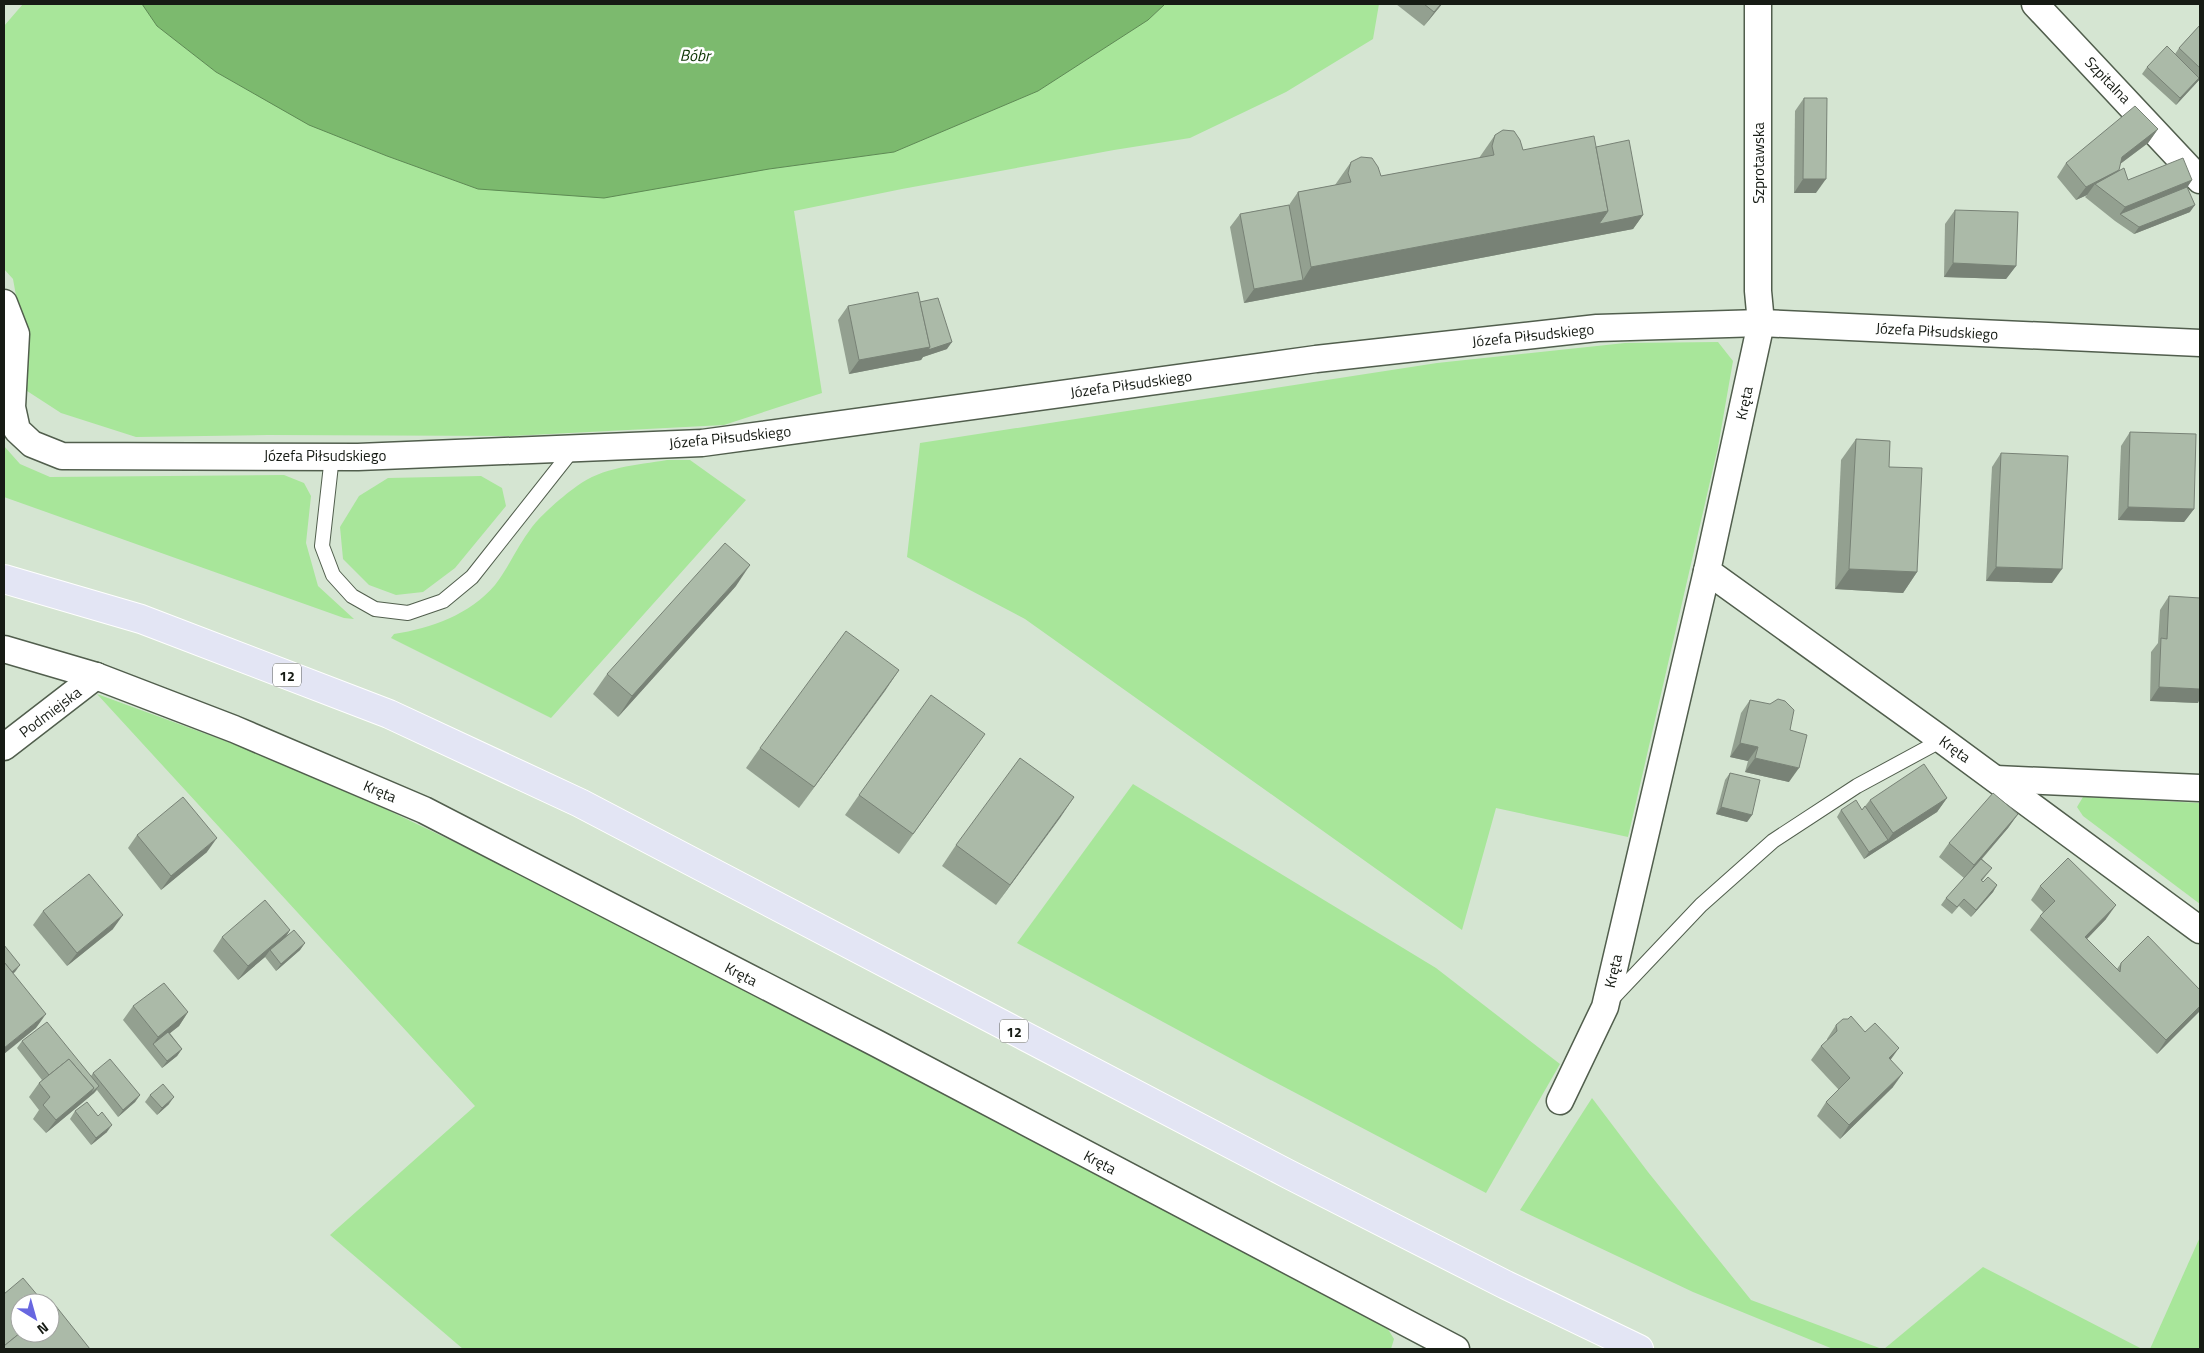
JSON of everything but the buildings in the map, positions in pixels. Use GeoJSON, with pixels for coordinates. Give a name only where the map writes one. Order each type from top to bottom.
{"type":"FeatureCollection","features":[{"type":"Feature","properties":{"kind":"main road","name":"12"},"geometry":{"type":"LineString","coordinates":[[4,579],[141,619],[389,714],[571,799],[1288,1174],[1506,1285],[1639,1349]]}},
{"type":"Feature","properties":{"kind":"street","name":"Szprotawska"},"geometry":{"type":"LineString","coordinates":[[1758,4],[1758,291],[1761,322]]}},
{"type":"Feature","properties":{"kind":"street","name":"Szpitalna"},"geometry":{"type":"LineString","coordinates":[[2035,4],[2200,180]]}},
{"type":"Feature","properties":{"kind":"street","name":"Józefa Piłsudskiego"},"geometry":{"type":"LineString","coordinates":[[4,303],[16,334],[12,407],[17,430],[32,444],[62,456],[332,456],[702,443],[1316,358],[1578,330],[1761,322],[2200,342]]}},
{"type":"Feature","properties":{"kind":"street","name":"Kręta"},"geometry":{"type":"LineString","coordinates":[[1560,1101],[1605,1007],[1707,572],[1761,322]]}},
{"type":"Feature","properties":{"kind":"street","name":"Kręta"},"geometry":{"type":"LineString","coordinates":[[1707,572],[1996,779],[2200,930]]}},
{"type":"Feature","properties":{"kind":"street","name":"Kręta"},"geometry":{"type":"LineString","coordinates":[[4,649],[96,676],[234,729],[424,810],[876,1043],[1456,1349]]}},
{"type":"Feature","properties":{"kind":"street","name":"Podmiejska"},"geometry":{"type":"LineString","coordinates":[[4,747],[96,676]]}},
{"type":"Feature","properties":{"kind":"street"},"geometry":{"type":"LineString","coordinates":[[1996,779],[2200,788]]}},
{"type":"Feature","properties":{"kind":"lane"},"geometry":{"type":"LineString","coordinates":[[332,456],[322,546],[333,575],[352,596],[375,609],[408,613],[443,601],[472,578],[574,448]]}},
{"type":"Feature","properties":{"kind":"lane"},"geometry":{"type":"LineString","coordinates":[[1605,1007],[1701,905],[1773,841],[1857,786],[1942,740]]}},
{"type":"Feature","properties":{"kind":"shaded area"},"geometry":{"type":"Polygon","coordinates":[[[23,4],[142,4],[157,26],[216,72],[310,125],[387,156],[478,189],[769,169],[894,152],[1038,91],[1148,20],[1165,4],[1379,4],[1373,39],[1286,92],[1190,138],[902,189],[794,211],[822,393],[724,425],[512,436],[268,435],[136,437],[61,413],[24,389],[23,334],[13,279],[4,269],[4,26],[23,4]]]}},
{"type":"Feature","properties":{"kind":"shaded area"},"geometry":{"type":"Polygon","coordinates":[[[1718,342],[1733,361],[1718,447],[1628,837],[1496,808],[1462,930],[1025,619],[907,557],[920,443],[1437,363],[1625,343],[1718,342]]]}},
{"type":"Feature","properties":{"kind":"shaded area"},"geometry":{"type":"Polygon","coordinates":[[[4,446],[20,464],[50,477],[284,475],[304,483],[311,496],[306,543],[318,586],[354,619],[344,618],[4,497],[4,446]]]}},
{"type":"Feature","properties":{"kind":"shaded area"},"geometry":{"type":"Polygon","coordinates":[[[667,460],[690,460],[746,500],[551,718],[391,638],[394,634],[436,624],[474,604],[495,585],[536,522],[577,486],[609,471],[632,465],[667,460]]]}},
{"type":"Feature","properties":{"kind":"shaded area"},"geometry":{"type":"Polygon","coordinates":[[[481,476],[502,488],[506,506],[455,568],[423,592],[396,595],[369,585],[343,559],[340,527],[359,496],[388,478],[481,476]]]}},
{"type":"Feature","properties":{"kind":"shaded area"},"geometry":{"type":"Polygon","coordinates":[[[97,694],[250,750],[371,802],[544,885],[1386,1326],[1394,1339],[1391,1349],[463,1349],[330,1235],[475,1106],[97,694]]]}},
{"type":"Feature","properties":{"kind":"shaded area"},"geometry":{"type":"Polygon","coordinates":[[[1133,784],[1436,968],[1560,1064],[1486,1193],[1265,1077],[1017,943],[1133,784]]]}},
{"type":"Feature","properties":{"kind":"shaded area"},"geometry":{"type":"Polygon","coordinates":[[[2083,797],[2200,803],[2200,904],[2083,816],[2077,807],[2083,797]]]}},
{"type":"Feature","properties":{"kind":"shaded area"},"geometry":{"type":"Polygon","coordinates":[[[1592,1098],[1648,1172],[1751,1300],[1882,1349],[1833,1349],[1693,1292],[1520,1210],[1592,1098]]]}},
{"type":"Feature","properties":{"kind":"shaded area"},"geometry":{"type":"Polygon","coordinates":[[[2200,1237],[2200,1349],[2150,1349],[2200,1237]]]}},
{"type":"Feature","properties":{"kind":"shaded area"},"geometry":{"type":"Polygon","coordinates":[[[1983,1267],[2142,1349],[1884,1349],[1983,1267]]]}},
{"type":"Feature","properties":{"kind":"water","name":"Bóbr"},"geometry":{"type":"Polygon","coordinates":[[[142,4],[1165,4],[1148,20],[1038,91],[894,152],[769,169],[604,198],[478,189],[309,125],[216,72],[157,26],[142,4]]]}}]}
